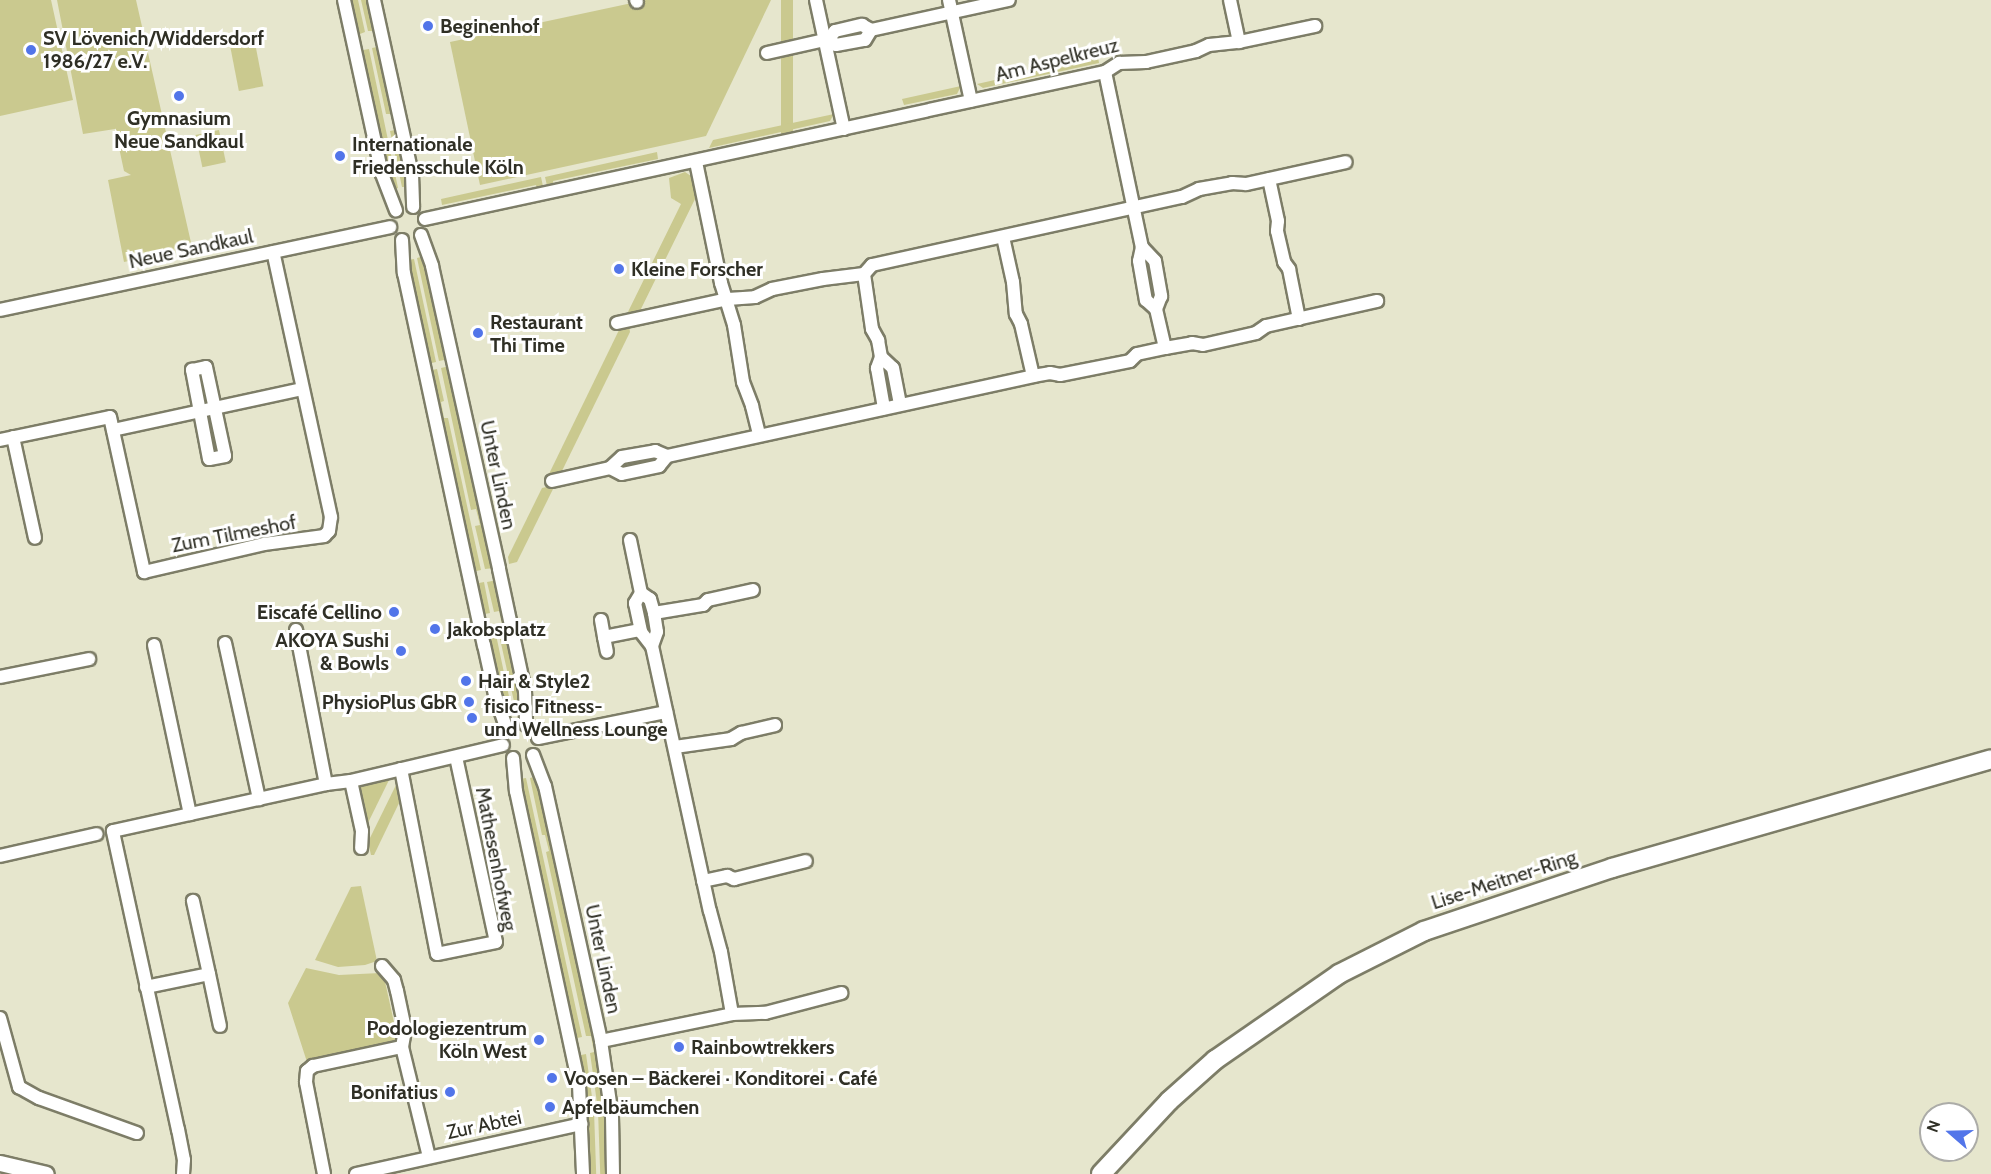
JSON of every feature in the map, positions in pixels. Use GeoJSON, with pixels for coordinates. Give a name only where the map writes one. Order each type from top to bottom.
{"type":"FeatureCollection","features":[{"type":"Feature","properties":{"kind":"main road","name":"Lise-Meitner-Ring"},"geometry":{"type":"LineString","coordinates":[[1101,1174],[1169,1101],[1215,1060],[1339,974],[1424,931],[1612,868],[1991,759]]}},
{"type":"Feature","properties":{"kind":"street"},"geometry":{"type":"LineString","coordinates":[[344,0],[382,174],[396,210]]}},
{"type":"Feature","properties":{"kind":"street"},"geometry":{"type":"LineString","coordinates":[[374,0],[412,174],[413,207]]}},
{"type":"Feature","properties":{"kind":"street"},"geometry":{"type":"LineString","coordinates":[[816,0],[827,40],[844,129]]}},
{"type":"Feature","properties":{"kind":"street"},"geometry":{"type":"LineString","coordinates":[[949,0],[971,101]]}},
{"type":"Feature","properties":{"kind":"street"},"geometry":{"type":"LineString","coordinates":[[767,53],[827,40],[836,45],[865,40],[871,30],[1009,0]]}},
{"type":"Feature","properties":{"kind":"street"},"geometry":{"type":"LineString","coordinates":[[1230,0],[1239,42]]}},
{"type":"Feature","properties":{"kind":"street","name":"Am Aspelkreuz"},"geometry":{"type":"LineString","coordinates":[[425,219],[1105,72],[1119,63],[1146,62],[1196,51],[1209,45],[1239,42],[1315,26]]}},
{"type":"Feature","properties":{"kind":"street"},"geometry":{"type":"LineString","coordinates":[[1105,72],[1135,208],[1142,247],[1139,261],[1146,300],[1156,309],[1165,348]]}},
{"type":"Feature","properties":{"kind":"street"},"geometry":{"type":"LineString","coordinates":[[696,162],[721,283],[728,300],[743,382],[759,435]]}},
{"type":"Feature","properties":{"kind":"street"},"geometry":{"type":"LineString","coordinates":[[617,323],[728,300],[755,297],[772,290],[823,279],[864,274],[872,265],[1135,208],[1182,197],[1199,189],[1269,179],[1346,162]]}},
{"type":"Feature","properties":{"kind":"street"},"geometry":{"type":"LineString","coordinates":[[1269,179],[1278,221],[1277,231],[1284,262],[1289,269],[1299,319]]}},
{"type":"Feature","properties":{"kind":"street"},"geometry":{"type":"LineString","coordinates":[[404,206],[413,207],[420,211],[425,219],[421,235],[412,241],[402,240],[394,235],[390,227],[391,218],[396,210],[404,206]]}},
{"type":"Feature","properties":{"kind":"street","name":"Neue Sandkaul"},"geometry":{"type":"LineString","coordinates":[[0,310],[390,227]]}},
{"type":"Feature","properties":{"kind":"street","name":"Unter Linden"},"geometry":{"type":"LineString","coordinates":[[421,235],[432,266],[499,569],[525,691],[526,725]]}},
{"type":"Feature","properties":{"kind":"street"},"geometry":{"type":"LineString","coordinates":[[1003,237],[1013,282],[1016,314],[1021,324],[1033,376]]}},
{"type":"Feature","properties":{"kind":"street"},"geometry":{"type":"LineString","coordinates":[[402,240],[404,273],[495,695],[507,730],[503,745]]}},
{"type":"Feature","properties":{"kind":"street","name":"Zum Tilmeshof"},"geometry":{"type":"LineString","coordinates":[[113,430],[144,572],[264,544],[324,537],[329,531],[331,517],[273,252]]}},
{"type":"Feature","properties":{"kind":"street"},"geometry":{"type":"LineString","coordinates":[[864,274],[869,295],[870,319],[881,357],[893,368],[900,404]]}},
{"type":"Feature","properties":{"kind":"street"},"geometry":{"type":"LineString","coordinates":[[552,481],[610,468],[622,474],[659,466],[667,456],[1033,376],[1050,373],[1060,375],[1106,366],[1165,348],[1192,343],[1203,345],[1377,301]]}},
{"type":"Feature","properties":{"kind":"street"},"geometry":{"type":"LineString","coordinates":[[881,357],[877,368],[884,408]]}},
{"type":"Feature","properties":{"kind":"street"},"geometry":{"type":"LineString","coordinates":[[206,367],[215,408],[225,456],[209,459],[192,370],[206,367]]}},
{"type":"Feature","properties":{"kind":"street"},"geometry":{"type":"LineString","coordinates":[[0,440],[110,417],[113,430],[302,389]]}},
{"type":"Feature","properties":{"kind":"street"},"geometry":{"type":"LineString","coordinates":[[13,437],[35,538]]}},
{"type":"Feature","properties":{"kind":"street"},"geometry":{"type":"LineString","coordinates":[[630,540],[641,593],[635,603],[640,630],[652,646],[703,882],[719,943],[732,1014]]}},
{"type":"Feature","properties":{"kind":"street"},"geometry":{"type":"LineString","coordinates":[[654,613],[703,605],[708,600],[753,590]]}},
{"type":"Feature","properties":{"kind":"street"},"geometry":{"type":"LineString","coordinates":[[641,593],[650,599],[654,613],[657,632],[652,646]]}},
{"type":"Feature","properties":{"kind":"street"},"geometry":{"type":"LineString","coordinates":[[601,620],[607,652]]}},
{"type":"Feature","properties":{"kind":"street"},"geometry":{"type":"LineString","coordinates":[[296,630],[326,784]]}},
{"type":"Feature","properties":{"kind":"street"},"geometry":{"type":"LineString","coordinates":[[604,638],[640,630]]}},
{"type":"Feature","properties":{"kind":"street"},"geometry":{"type":"LineString","coordinates":[[225,643],[259,799]]}},
{"type":"Feature","properties":{"kind":"street"},"geometry":{"type":"LineString","coordinates":[[154,645],[190,814]]}},
{"type":"Feature","properties":{"kind":"street"},"geometry":{"type":"LineString","coordinates":[[0,677],[89,659]]}},
{"type":"Feature","properties":{"kind":"street"},"geometry":{"type":"LineString","coordinates":[[538,738],[666,712]]}},
{"type":"Feature","properties":{"kind":"street"},"geometry":{"type":"LineString","coordinates":[[507,730],[514,725],[526,725],[534,730],[538,738],[538,747],[533,755],[523,760],[513,758]]}},
{"type":"Feature","properties":{"kind":"street"},"geometry":{"type":"LineString","coordinates":[[675,747],[731,739],[741,733],[775,725]]}},
{"type":"Feature","properties":{"kind":"street"},"geometry":{"type":"LineString","coordinates":[[183,1174],[184,1160],[113,831],[326,784],[351,781],[503,745]]}},
{"type":"Feature","properties":{"kind":"street"},"geometry":{"type":"LineString","coordinates":[[503,745],[513,758],[516,791],[579,1085],[583,1174]]}},
{"type":"Feature","properties":{"kind":"street","name":"Unter Linden"},"geometry":{"type":"LineString","coordinates":[[533,755],[545,786],[601,1041],[611,1105],[613,1174]]}},
{"type":"Feature","properties":{"kind":"street","name":"Mathesenhofweg"},"geometry":{"type":"LineString","coordinates":[[401,769],[437,954],[496,942],[456,756]]}},
{"type":"Feature","properties":{"kind":"street"},"geometry":{"type":"LineString","coordinates":[[351,781],[362,831],[361,848]]}},
{"type":"Feature","properties":{"kind":"street"},"geometry":{"type":"LineString","coordinates":[[0,856],[97,834]]}},
{"type":"Feature","properties":{"kind":"street"},"geometry":{"type":"LineString","coordinates":[[703,882],[727,876],[734,879],[806,861]]}},
{"type":"Feature","properties":{"kind":"street"},"geometry":{"type":"LineString","coordinates":[[193,901],[220,1026]]}},
{"type":"Feature","properties":{"kind":"street","name":"Zur Abtei"},"geometry":{"type":"LineString","coordinates":[[382,966],[394,980],[397,991],[405,1030],[402,1047],[429,1157]]}},
{"type":"Feature","properties":{"kind":"street"},"geometry":{"type":"LineString","coordinates":[[146,987],[209,974]]}},
{"type":"Feature","properties":{"kind":"street"},"geometry":{"type":"LineString","coordinates":[[601,1041],[732,1014],[765,1013],[842,993]]}},
{"type":"Feature","properties":{"kind":"street"},"geometry":{"type":"LineString","coordinates":[[0,1018],[20,1087],[39,1098],[137,1133]]}},
{"type":"Feature","properties":{"kind":"street"},"geometry":{"type":"LineString","coordinates":[[324,1174],[306,1082],[308,1071],[313,1066],[402,1047]]}},
{"type":"Feature","properties":{"kind":"street","name":"Zur Abtei"},"geometry":{"type":"LineString","coordinates":[[356,1174],[582,1124]]}},
{"type":"Feature","properties":{"kind":"street"},"geometry":{"type":"LineString","coordinates":[[0,1163],[46,1174]]}},
{"type":"Feature","properties":{"kind":"shaded area","name":"SV Lövenich/Widdersdorf 1986/27 e.V."},"geometry":{"type":"Polygon","coordinates":[[[0,0],[51,0],[73,100],[0,116],[0,0]]]}},
{"type":"Feature","properties":{"kind":"shaded area"},"geometry":{"type":"Polygon","coordinates":[[[57,0],[136,0],[192,247],[124,262],[108,180],[131,175],[124,171],[115,129],[83,134],[57,0]]]}},
{"type":"Feature","properties":{"kind":"shaded area"},"geometry":{"type":"Polygon","coordinates":[[[347,0],[358,0],[365,32],[360,34],[363,50],[369,49],[398,188],[391,191],[347,0]]]}},
{"type":"Feature","properties":{"kind":"shaded area"},"geometry":{"type":"Polygon","coordinates":[[[361,0],[371,0],[409,187],[402,187],[390,131],[395,130],[391,114],[386,114],[372,48],[377,47],[373,31],[368,31],[361,0]]]}},
{"type":"Feature","properties":{"kind":"shaded area"},"geometry":{"type":"Polygon","coordinates":[[[646,0],[771,0],[706,136],[480,185],[450,42],[646,0]]]}},
{"type":"Feature","properties":{"kind":"shaded area"},"geometry":{"type":"Polygon","coordinates":[[[781,0],[793,0],[793,149],[781,149],[781,0]]]}},
{"type":"Feature","properties":{"kind":"shaded area"},"geometry":{"type":"Polygon","coordinates":[[[255,43],[263,86],[239,91],[230,48],[255,43]]]}},
{"type":"Feature","properties":{"kind":"shaded area"},"geometry":{"type":"Polygon","coordinates":[[[1098,57],[1099,63],[983,88],[977,84],[1098,57]]]}},
{"type":"Feature","properties":{"kind":"shaded area"},"geometry":{"type":"Polygon","coordinates":[[[961,86],[957,94],[904,105],[902,99],[961,86]]]}},
{"type":"Feature","properties":{"kind":"shaded area"},"geometry":{"type":"Polygon","coordinates":[[[834,114],[830,121],[709,148],[713,140],[834,114]]]}},
{"type":"Feature","properties":{"kind":"shaded area"},"geometry":{"type":"Polygon","coordinates":[[[219,130],[226,162],[202,167],[196,135],[219,130]]]}},
{"type":"Feature","properties":{"kind":"shaded area"},"geometry":{"type":"Polygon","coordinates":[[[657,152],[658,159],[553,181],[554,188],[548,190],[545,177],[657,152]]]}},
{"type":"Feature","properties":{"kind":"shaded area"},"geometry":{"type":"Polygon","coordinates":[[[685,172],[691,176],[696,197],[638,315],[625,318],[681,204],[671,198],[669,178],[685,172]]]}},
{"type":"Feature","properties":{"kind":"shaded area"},"geometry":{"type":"Polygon","coordinates":[[[541,177],[544,191],[538,192],[536,185],[442,205],[441,199],[541,177]]]}},
{"type":"Feature","properties":{"kind":"shaded area"},"geometry":{"type":"Polygon","coordinates":[[[424,256],[449,359],[439,361],[417,258],[424,256]]]}},
{"type":"Feature","properties":{"kind":"shaded area"},"geometry":{"type":"Polygon","coordinates":[[[414,259],[436,362],[427,364],[407,260],[414,259]]]}},
{"type":"Feature","properties":{"kind":"shaded area"},"geometry":{"type":"Polygon","coordinates":[[[629,326],[630,332],[560,475],[547,478],[620,328],[629,326]]]}},
{"type":"Feature","properties":{"kind":"shaded area"},"geometry":{"type":"Polygon","coordinates":[[[450,366],[494,568],[485,569],[475,526],[480,525],[476,509],[471,510],[441,368],[450,366]]]}},
{"type":"Feature","properties":{"kind":"shaded area"},"geometry":{"type":"Polygon","coordinates":[[[437,369],[444,401],[441,402],[444,418],[448,418],[481,570],[472,572],[428,371],[437,369]]]}},
{"type":"Feature","properties":{"kind":"shaded area"},"geometry":{"type":"Polygon","coordinates":[[[555,485],[517,562],[509,564],[508,557],[542,488],[555,485]]]}},
{"type":"Feature","properties":{"kind":"shaded area"},"geometry":{"type":"Polygon","coordinates":[[[497,580],[520,687],[521,706],[515,706],[498,630],[503,629],[499,611],[494,612],[487,582],[497,580]]]}},
{"type":"Feature","properties":{"kind":"shaded area"},"geometry":{"type":"Polygon","coordinates":[[[484,582],[490,613],[485,614],[489,631],[495,630],[511,706],[504,710],[474,584],[484,582]]]}},
{"type":"Feature","properties":{"kind":"shaded area"},"geometry":{"type":"Polygon","coordinates":[[[537,776],[601,1067],[606,1102],[597,1103],[590,1053],[594,1052],[591,1036],[586,1036],[546,852],[549,851],[545,835],[542,835],[530,778],[537,776]]]}},
{"type":"Feature","properties":{"kind":"shaded area"},"geometry":{"type":"Polygon","coordinates":[[[390,778],[365,829],[357,791],[361,784],[390,778]]]}},
{"type":"Feature","properties":{"kind":"shaded area"},"geometry":{"type":"Polygon","coordinates":[[[526,778],[582,1037],[577,1038],[581,1055],[586,1054],[593,1104],[584,1105],[519,779],[526,778]]]}},
{"type":"Feature","properties":{"kind":"shaded area"},"geometry":{"type":"Polygon","coordinates":[[[396,785],[400,801],[374,855],[371,855],[368,842],[396,785]]]}},
{"type":"Feature","properties":{"kind":"shaded area"},"geometry":{"type":"Polygon","coordinates":[[[361,886],[377,961],[365,965],[338,967],[315,960],[351,887],[361,886]]]}},
{"type":"Feature","properties":{"kind":"shaded area"},"geometry":{"type":"Polygon","coordinates":[[[306,968],[339,975],[380,973],[384,977],[397,1036],[395,1041],[307,1062],[288,1003],[306,968]]]}},
{"type":"Feature","properties":{"kind":"shaded area"},"geometry":{"type":"Polygon","coordinates":[[[598,1110],[607,1110],[609,1174],[600,1174],[598,1110]]]}},
{"type":"Feature","properties":{"kind":"shaded area"},"geometry":{"type":"Polygon","coordinates":[[[585,1111],[594,1111],[596,1174],[587,1174],[585,1111]]]}},
{"type":"Feature","properties":{"kind":"place","name":"Beginenhof"},"geometry":{"type":"Point","coordinates":[428,26]}},
{"type":"Feature","properties":{"kind":"place","name":"SV Lövenich/Widdersdorf 1986/27 e.V."},"geometry":{"type":"Point","coordinates":[31,50]}},
{"type":"Feature","properties":{"kind":"place","name":"Gymnasium Neue Sandkaul"},"geometry":{"type":"Point","coordinates":[179,96]}},
{"type":"Feature","properties":{"kind":"place","name":"Internationale Friedensschule Köln"},"geometry":{"type":"Point","coordinates":[340,156]}},
{"type":"Feature","properties":{"kind":"place","name":"Kleine Forscher"},"geometry":{"type":"Point","coordinates":[619,269]}},
{"type":"Feature","properties":{"kind":"place","name":"Restaurant Thi Time"},"geometry":{"type":"Point","coordinates":[478,333]}},
{"type":"Feature","properties":{"kind":"place","name":"Eiscafé Cellino"},"geometry":{"type":"Point","coordinates":[394,612]}},
{"type":"Feature","properties":{"kind":"place","name":"Jakobsplatz"},"geometry":{"type":"Point","coordinates":[435,629]}},
{"type":"Feature","properties":{"kind":"place","name":"AKOYA Sushi & Bowls"},"geometry":{"type":"Point","coordinates":[401,651]}},
{"type":"Feature","properties":{"kind":"place","name":"Hair & Style2"},"geometry":{"type":"Point","coordinates":[466,681]}},
{"type":"Feature","properties":{"kind":"place","name":"PhysioPlus GbR"},"geometry":{"type":"Point","coordinates":[469,702]}},
{"type":"Feature","properties":{"kind":"place","name":"fisico Fitness- und Wellness Lounge"},"geometry":{"type":"Point","coordinates":[472,718]}},
{"type":"Feature","properties":{"kind":"place","name":"Podologiezentrum Köln West"},"geometry":{"type":"Point","coordinates":[539,1040]}},
{"type":"Feature","properties":{"kind":"place","name":"Rainbowtrekkers"},"geometry":{"type":"Point","coordinates":[679,1047]}},
{"type":"Feature","properties":{"kind":"place","name":"Voosen – Bäckerei · Konditorei · Café"},"geometry":{"type":"Point","coordinates":[552,1078]}},
{"type":"Feature","properties":{"kind":"place","name":"Bonifatius"},"geometry":{"type":"Point","coordinates":[450,1092]}},
{"type":"Feature","properties":{"kind":"place","name":"Apfelbäumchen"},"geometry":{"type":"Point","coordinates":[550,1107]}}]}
